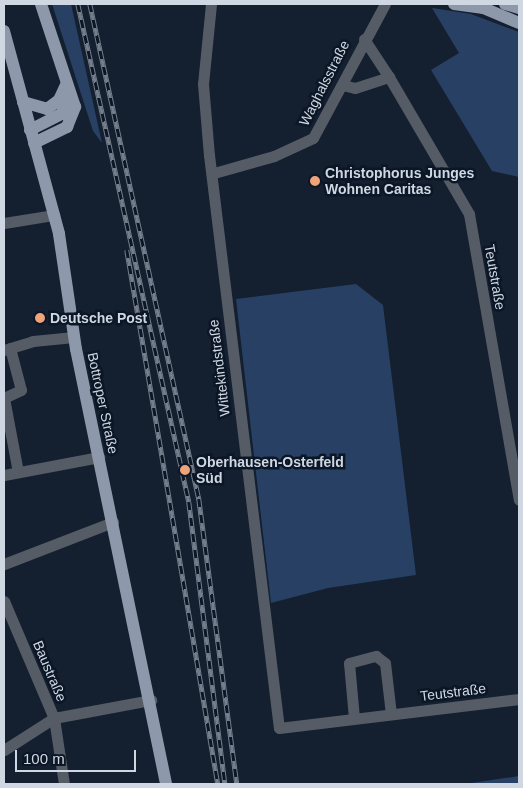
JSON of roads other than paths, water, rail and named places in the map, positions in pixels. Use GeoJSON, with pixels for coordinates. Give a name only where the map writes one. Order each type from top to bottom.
{"type":"FeatureCollection","features":[{"type":"Feature","properties":{"kind":"main road"},"geometry":{"type":"LineString","coordinates":[[34,143],[71,122],[74,97],[41,4]]}},
{"type":"Feature","properties":{"kind":"main road"},"geometry":{"type":"LineString","coordinates":[[454,4],[478,6],[519,23]]}},
{"type":"Feature","properties":{"kind":"main road"},"geometry":{"type":"LineString","coordinates":[[505,4],[519,8]]}},
{"type":"Feature","properties":{"kind":"main road","name":"Bottroper Straße"},"geometry":{"type":"LineString","coordinates":[[4,31],[54,215],[74,337],[151,700],[166,784]]}},
{"type":"Feature","properties":{"kind":"main road"},"geometry":{"type":"LineString","coordinates":[[23,102],[47,109],[59,100],[67,80]]}},
{"type":"Feature","properties":{"kind":"main road"},"geometry":{"type":"LineString","coordinates":[[30,130],[62,114],[68,98],[67,80]]}},
{"type":"Feature","properties":{"kind":"street","name":"Wittekindstraße"},"geometry":{"type":"LineString","coordinates":[[211,4],[203,84],[214,173],[214,206],[279,728]]}},
{"type":"Feature","properties":{"kind":"street","name":"Waghalsstraße"},"geometry":{"type":"LineString","coordinates":[[214,173],[306,144],[319,130],[364,39],[385,4]]}},
{"type":"Feature","properties":{"kind":"street","name":"Teutstraße"},"geometry":{"type":"LineString","coordinates":[[364,39],[389,77],[470,217],[519,500]]}},
{"type":"Feature","properties":{"kind":"street"},"geometry":{"type":"LineString","coordinates":[[342,85],[355,88],[389,77]]}},
{"type":"Feature","properties":{"kind":"street"},"geometry":{"type":"LineString","coordinates":[[4,223],[54,215]]}},
{"type":"Feature","properties":{"kind":"street"},"geometry":{"type":"LineString","coordinates":[[18,472],[4,398],[20,390],[6,348],[74,337]]}},
{"type":"Feature","properties":{"kind":"street"},"geometry":{"type":"LineString","coordinates":[[4,475],[99,457]]}},
{"type":"Feature","properties":{"kind":"street"},"geometry":{"type":"LineString","coordinates":[[4,564],[113,522]]}},
{"type":"Feature","properties":{"kind":"street","name":"Baustraße"},"geometry":{"type":"LineString","coordinates":[[4,601],[54,718],[64,784]]}},
{"type":"Feature","properties":{"kind":"street"},"geometry":{"type":"LineString","coordinates":[[354,718],[349,663],[376,656],[385,663],[391,714]]}},
{"type":"Feature","properties":{"kind":"street","name":"Teutstraße"},"geometry":{"type":"LineString","coordinates":[[279,728],[519,699]]}},
{"type":"Feature","properties":{"kind":"street"},"geometry":{"type":"LineString","coordinates":[[4,750],[54,718],[151,700]]}},
{"type":"Feature","properties":{"kind":"railway"},"geometry":{"type":"LineString","coordinates":[[78,4],[189,502],[225,784]]}},
{"type":"Feature","properties":{"kind":"railway"},"geometry":{"type":"LineString","coordinates":[[90,4],[199,499],[237,784]]}},
{"type":"Feature","properties":{"kind":"railway"},"geometry":{"type":"LineString","coordinates":[[127,250],[218,784]]}},
{"type":"Feature","properties":{"kind":"place","name":"Christophorus Junges Wohnen Caritas"},"geometry":{"type":"Point","coordinates":[315,181]}},
{"type":"Feature","properties":{"kind":"place","name":"Deutsche Post"},"geometry":{"type":"Point","coordinates":[40,318]}},
{"type":"Feature","properties":{"kind":"place","name":"Oberhausen-Osterfeld Süd"},"geometry":{"type":"Point","coordinates":[185,470]}}]}
